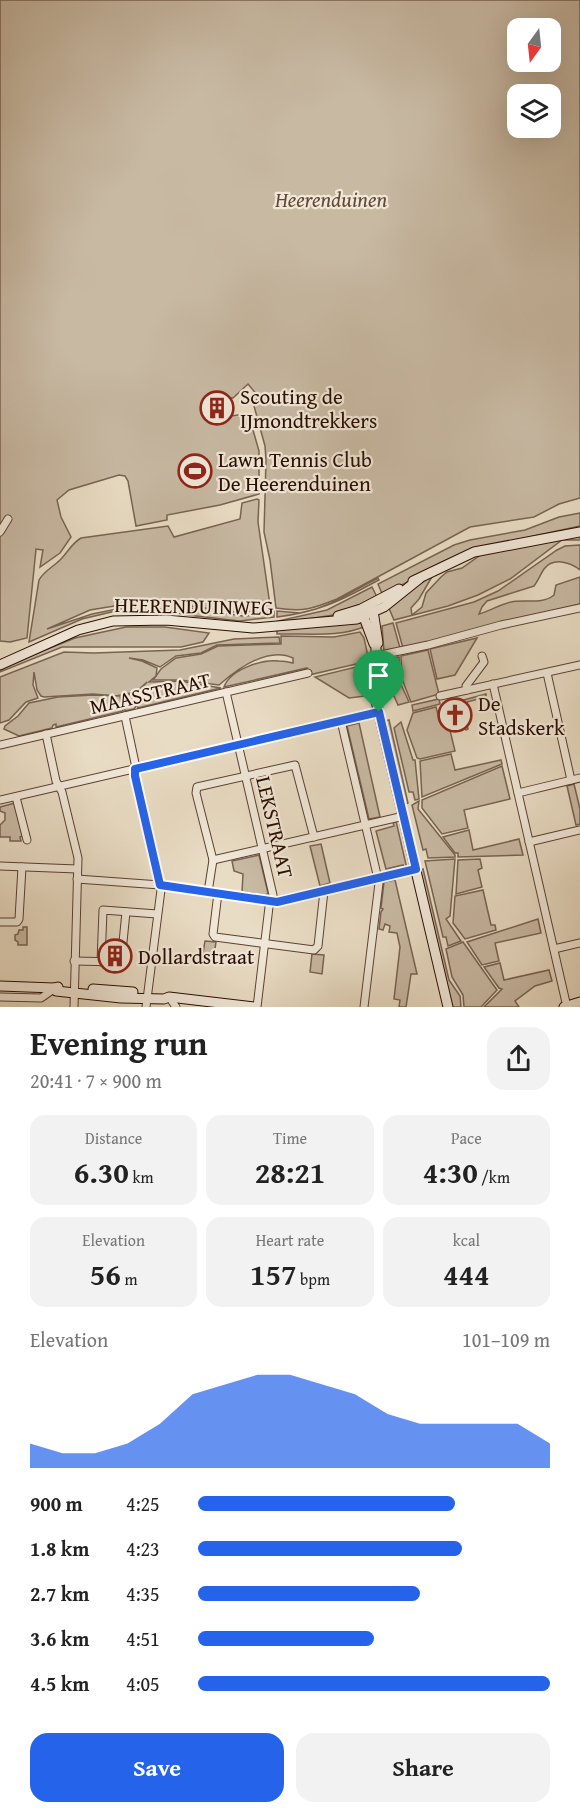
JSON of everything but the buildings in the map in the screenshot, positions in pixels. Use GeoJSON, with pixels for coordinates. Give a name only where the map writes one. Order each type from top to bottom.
{"type":"FeatureCollection","features":[{"type":"Feature","properties":{"kind":"street"},"geometry":{"type":"LineString","coordinates":[[0,532],[8,519]]}},
{"type":"Feature","properties":{"kind":"street","name":"HEERENDUINWEG"},"geometry":{"type":"LineString","coordinates":[[0,665],[78,630],[113,621],[166,620],[253,628],[349,620],[396,598],[419,579],[449,562],[474,552],[580,532]]}},
{"type":"Feature","properties":{"kind":"street"},"geometry":{"type":"LineString","coordinates":[[376,656],[580,608]]}},
{"type":"Feature","properties":{"kind":"street"},"geometry":{"type":"LineString","coordinates":[[367,611],[378,643],[376,645],[375,690],[379,712],[448,1007]]}},
{"type":"Feature","properties":{"kind":"street"},"geometry":{"type":"LineString","coordinates":[[467,690],[466,686],[483,662],[482,656]]}},
{"type":"Feature","properties":{"kind":"street"},"geometry":{"type":"LineString","coordinates":[[440,696],[580,665]]}},
{"type":"Feature","properties":{"kind":"street"},"geometry":{"type":"LineString","coordinates":[[547,673],[571,780]]}},
{"type":"Feature","properties":{"kind":"street","name":"MAASSTRAAT"},"geometry":{"type":"LineString","coordinates":[[0,745],[308,674]]}},
{"type":"Feature","properties":{"kind":"street"},"geometry":{"type":"LineString","coordinates":[[493,684],[566,1007],[580,1002]]}},
{"type":"Feature","properties":{"kind":"street","name":"LEKSTRAAT"},"geometry":{"type":"LineString","coordinates":[[226,692],[273,896],[255,1007]]}},
{"type":"Feature","properties":{"kind":"street"},"geometry":{"type":"LineString","coordinates":[[0,800],[379,712]]}},
{"type":"Feature","properties":{"kind":"street"},"geometry":{"type":"LineString","coordinates":[[125,716],[135,763],[135,776],[160,885],[147,999]]}},
{"type":"Feature","properties":{"kind":"street"},"geometry":{"type":"LineString","coordinates":[[342,721],[379,883],[364,1007]]}},
{"type":"Feature","properties":{"kind":"street"},"geometry":{"type":"LineString","coordinates":[[46,734],[78,858],[74,1007]]}},
{"type":"Feature","properties":{"kind":"street"},"geometry":{"type":"LineString","coordinates":[[208,892],[213,860],[196,789],[199,786],[291,765],[297,766],[314,837]]}},
{"type":"Feature","properties":{"kind":"street"},"geometry":{"type":"LineString","coordinates":[[518,793],[580,778]]}},
{"type":"Feature","properties":{"kind":"street"},"geometry":{"type":"LineString","coordinates":[[16,797],[27,840]]}},
{"type":"Feature","properties":{"kind":"street"},"geometry":{"type":"LineString","coordinates":[[213,860],[404,816]]}},
{"type":"Feature","properties":{"kind":"street"},"geometry":{"type":"LineString","coordinates":[[530,842],[580,830]]}},
{"type":"Feature","properties":{"kind":"street"},"geometry":{"type":"LineString","coordinates":[[0,866],[77,868]]}},
{"type":"Feature","properties":{"kind":"street"},"geometry":{"type":"LineString","coordinates":[[0,922],[17,922],[20,919],[22,867]]}},
{"type":"Feature","properties":{"kind":"street"},"geometry":{"type":"LineString","coordinates":[[77,879],[160,885],[277,902],[416,869]]}},
{"type":"Feature","properties":{"kind":"street"},"geometry":{"type":"LineString","coordinates":[[218,893],[213,934],[215,937],[316,949],[324,891]]}},
{"type":"Feature","properties":{"kind":"street"},"geometry":{"type":"LineString","coordinates":[[100,962],[103,910],[158,914]]}},
{"type":"Feature","properties":{"kind":"street"},"geometry":{"type":"LineString","coordinates":[[74,961],[117,963],[122,961],[126,912]]}},
{"type":"Feature","properties":{"kind":"street"},"geometry":{"type":"LineString","coordinates":[[554,949],[580,943]]}},
{"type":"Feature","properties":{"kind":"street"},"geometry":{"type":"LineString","coordinates":[[0,986],[57,987],[147,999],[164,995],[255,1007]]}},
{"type":"Feature","properties":{"kind":"street"},"geometry":{"type":"LineString","coordinates":[[0,997],[41,998],[52,988]]}},
{"type":"Feature","properties":{"kind":"street"},"geometry":{"type":"LineString","coordinates":[[168,997],[176,1007]]}},
{"type":"Feature","properties":{"kind":"green space","name":"Heerenduinen"},"geometry":{"type":"Polygon","coordinates":[[[0,0],[580,0],[580,498],[559,504],[534,517],[470,527],[337,599],[321,605],[301,610],[276,608],[264,532],[265,446],[254,406],[258,396],[248,384],[233,398],[221,398],[209,405],[217,418],[245,414],[249,416],[259,451],[259,494],[220,505],[167,515],[167,520],[136,526],[128,481],[125,476],[119,475],[69,490],[57,500],[61,517],[71,537],[60,553],[40,567],[43,550],[36,549],[27,638],[10,642],[0,641],[0,0]]]}},
{"type":"Feature","properties":{"kind":"green space"},"geometry":{"type":"Polygon","coordinates":[[[259,500],[258,522],[271,612],[274,611],[274,617],[240,621],[158,609],[120,610],[82,619],[29,642],[39,580],[81,538],[168,526],[174,537],[240,519],[242,503],[259,500]],[[133,603],[90,610],[47,629],[92,614],[122,608],[182,607],[243,616],[270,612],[235,612],[174,604],[133,603]]]}},
{"type":"Feature","properties":{"kind":"green space"},"geometry":{"type":"Polygon","coordinates":[[[580,513],[580,526],[473,549],[440,563],[383,596],[378,584],[454,545],[525,530],[559,517],[580,513]]]}},
{"type":"Feature","properties":{"kind":"green space"},"geometry":{"type":"Polygon","coordinates":[[[580,536],[580,540],[562,540],[510,579],[478,595],[448,606],[394,620],[388,606],[433,575],[411,608],[412,615],[422,607],[426,593],[441,577],[447,572],[462,568],[482,554],[580,536]]]}},
{"type":"Feature","properties":{"kind":"green space"},"geometry":{"type":"Polygon","coordinates":[[[580,545],[580,570],[567,563],[552,563],[544,569],[534,586],[487,601],[479,614],[511,602],[544,600],[554,595],[556,585],[580,577],[580,604],[403,648],[396,623],[474,602],[498,591],[557,550],[565,546],[580,545]]]}},
{"type":"Feature","properties":{"kind":"green space"},"geometry":{"type":"Polygon","coordinates":[[[378,578],[379,580],[339,600],[316,609],[378,578]]]}},
{"type":"Feature","properties":{"kind":"green space"},"geometry":{"type":"Polygon","coordinates":[[[372,587],[378,599],[340,614],[281,623],[278,621],[327,610],[372,587]]]}},
{"type":"Feature","properties":{"kind":"green space"},"geometry":{"type":"Polygon","coordinates":[[[314,609],[305,612],[292,615],[277,617],[277,611],[300,613],[314,609]]]}},
{"type":"Feature","properties":{"kind":"green space"},"geometry":{"type":"Polygon","coordinates":[[[361,622],[366,626],[345,632],[277,634],[277,630],[361,622]]]}},
{"type":"Feature","properties":{"kind":"green space"},"geometry":{"type":"Polygon","coordinates":[[[393,623],[400,648],[384,652],[382,626],[393,623]]]}},
{"type":"Feature","properties":{"kind":"green space"},"geometry":{"type":"Polygon","coordinates":[[[126,627],[165,627],[209,633],[203,642],[181,647],[62,647],[0,672],[0,668],[75,638],[126,627]]]}},
{"type":"Feature","properties":{"kind":"green space"},"geometry":{"type":"Polygon","coordinates":[[[360,632],[364,638],[369,661],[309,675],[307,668],[224,687],[233,675],[255,664],[272,661],[293,663],[293,658],[273,655],[253,661],[234,673],[219,685],[180,680],[153,680],[161,669],[176,658],[201,654],[218,646],[281,644],[281,636],[334,637],[360,632]]]}},
{"type":"Feature","properties":{"kind":"green space"},"geometry":{"type":"Polygon","coordinates":[[[279,637],[280,643],[217,645],[201,653],[176,656],[160,667],[143,660],[129,658],[157,668],[156,676],[149,682],[180,681],[221,688],[138,708],[137,705],[134,709],[125,711],[122,696],[137,693],[147,682],[136,692],[116,696],[93,694],[44,697],[37,690],[34,672],[33,685],[38,698],[26,702],[9,720],[0,723],[0,677],[64,652],[180,650],[234,639],[279,637]]]}},
{"type":"Feature","properties":{"kind":"green space"},"geometry":{"type":"Polygon","coordinates":[[[477,638],[455,675],[437,679],[430,649],[477,638]]]}},
{"type":"Feature","properties":{"kind":"green space"},"geometry":{"type":"Polygon","coordinates":[[[428,650],[439,694],[411,702],[402,679],[401,656],[428,650]]]}},
{"type":"Feature","properties":{"kind":"green space"},"geometry":{"type":"Polygon","coordinates":[[[399,657],[400,682],[409,702],[398,705],[394,696],[385,697],[384,660],[399,657]]]}},
{"type":"Feature","properties":{"kind":"green space"},"geometry":{"type":"Polygon","coordinates":[[[360,666],[365,676],[367,696],[349,698],[315,677],[360,666]]]}},
{"type":"Feature","properties":{"kind":"green space"},"geometry":{"type":"Polygon","coordinates":[[[486,694],[486,697],[467,702],[471,719],[466,720],[468,729],[466,730],[460,703],[446,707],[445,705],[486,694]]]}},
{"type":"Feature","properties":{"kind":"green space"},"geometry":{"type":"Polygon","coordinates":[[[120,696],[123,711],[56,727],[56,724],[52,728],[19,736],[4,729],[29,703],[58,697],[120,696]]]}},
{"type":"Feature","properties":{"kind":"green space"},"geometry":{"type":"Polygon","coordinates":[[[439,699],[440,704],[413,711],[412,705],[439,699]]]}},
{"type":"Feature","properties":{"kind":"green space"},"geometry":{"type":"Polygon","coordinates":[[[436,707],[440,722],[448,722],[455,751],[417,758],[407,730],[413,713],[436,707]]]}},
{"type":"Feature","properties":{"kind":"green space"},"geometry":{"type":"Polygon","coordinates":[[[389,720],[408,803],[404,805],[385,721],[389,720]]]}},
{"type":"Feature","properties":{"kind":"green space"},"geometry":{"type":"Polygon","coordinates":[[[401,722],[413,760],[415,760],[419,799],[415,800],[413,792],[409,792],[394,728],[401,722]]]}},
{"type":"Feature","properties":{"kind":"green space"},"geometry":{"type":"Polygon","coordinates":[[[359,723],[380,817],[369,819],[347,726],[359,723]]]}},
{"type":"Feature","properties":{"kind":"green space"},"geometry":{"type":"Polygon","coordinates":[[[451,754],[455,770],[501,760],[502,764],[422,797],[420,761],[451,754]]]}},
{"type":"Feature","properties":{"kind":"green space"},"geometry":{"type":"Polygon","coordinates":[[[502,766],[510,799],[464,810],[468,828],[442,834],[422,808],[422,800],[502,766]]]}},
{"type":"Feature","properties":{"kind":"green space"},"geometry":{"type":"Polygon","coordinates":[[[574,784],[580,809],[580,824],[576,825],[567,786],[574,784]]]}},
{"type":"Feature","properties":{"kind":"green space"},"geometry":{"type":"Polygon","coordinates":[[[419,801],[418,809],[455,857],[428,858],[426,849],[423,850],[412,805],[419,801]]]}},
{"type":"Feature","properties":{"kind":"green space"},"geometry":{"type":"Polygon","coordinates":[[[15,803],[23,836],[20,837],[21,841],[10,841],[10,837],[0,837],[0,825],[5,820],[5,813],[0,811],[0,807],[15,803]]]}},
{"type":"Feature","properties":{"kind":"green space"},"geometry":{"type":"Polygon","coordinates":[[[396,821],[407,869],[404,869],[403,865],[386,869],[376,831],[394,826],[393,822],[396,821]]]}},
{"type":"Feature","properties":{"kind":"green space"},"geometry":{"type":"Polygon","coordinates":[[[469,830],[473,850],[519,839],[523,855],[458,857],[458,853],[455,853],[443,837],[469,830]]]}},
{"type":"Feature","properties":{"kind":"green space"},"geometry":{"type":"Polygon","coordinates":[[[321,844],[330,883],[320,886],[310,846],[321,844]]]}},
{"type":"Feature","properties":{"kind":"green space"},"geometry":{"type":"Polygon","coordinates":[[[259,855],[268,893],[266,895],[242,892],[243,874],[234,871],[232,861],[259,855]]]}},
{"type":"Feature","properties":{"kind":"green space"},"geometry":{"type":"Polygon","coordinates":[[[455,859],[450,916],[446,919],[461,941],[448,946],[446,937],[443,937],[425,861],[455,859]]]}},
{"type":"Feature","properties":{"kind":"green space"},"geometry":{"type":"Polygon","coordinates":[[[480,859],[482,868],[478,870],[482,887],[456,894],[458,860],[480,859]]]}},
{"type":"Feature","properties":{"kind":"green space"},"geometry":{"type":"Polygon","coordinates":[[[423,869],[449,980],[460,996],[461,1007],[451,1007],[419,870],[423,869]]]}},
{"type":"Feature","properties":{"kind":"green space"},"geometry":{"type":"Polygon","coordinates":[[[395,880],[417,974],[411,974],[406,1007],[399,1007],[400,1000],[394,999],[400,947],[397,933],[389,932],[390,926],[385,924],[383,930],[379,929],[383,909],[381,908],[384,882],[395,880]]]}},
{"type":"Feature","properties":{"kind":"green space"},"geometry":{"type":"Polygon","coordinates":[[[483,890],[491,925],[495,925],[496,930],[465,939],[453,923],[455,896],[483,890]]]}},
{"type":"Feature","properties":{"kind":"green space"},"geometry":{"type":"Polygon","coordinates":[[[538,919],[541,933],[495,943],[499,961],[482,965],[467,942],[538,919]]]}},
{"type":"Feature","properties":{"kind":"green space"},"geometry":{"type":"Polygon","coordinates":[[[23,927],[27,927],[27,945],[18,945],[15,935],[19,930],[23,930],[23,927]]]}},
{"type":"Feature","properties":{"kind":"green space"},"geometry":{"type":"Polygon","coordinates":[[[205,941],[216,942],[214,955],[208,959],[202,959],[205,941]]]}},
{"type":"Feature","properties":{"kind":"green space"},"geometry":{"type":"Polygon","coordinates":[[[463,942],[497,990],[481,1007],[464,1007],[463,995],[452,977],[446,949],[463,942]]]}},
{"type":"Feature","properties":{"kind":"green space"},"geometry":{"type":"Polygon","coordinates":[[[312,954],[324,955],[322,974],[310,972],[312,954]]]}},
{"type":"Feature","properties":{"kind":"green space"},"geometry":{"type":"Polygon","coordinates":[[[500,963],[504,980],[549,970],[552,981],[535,986],[515,1001],[519,1007],[484,1007],[502,989],[484,967],[500,963]]]}},
{"type":"Feature","properties":{"kind":"place","name":"Scouting de IJmondtrekkers"},"geometry":{"type":"Point","coordinates":[217,408]}},
{"type":"Feature","properties":{"kind":"place","name":"Lawn Tennis Club De Heerenduinen"},"geometry":{"type":"Point","coordinates":[195,471]}},
{"type":"Feature","properties":{"kind":"place","name":"De Stadskerk"},"geometry":{"type":"Point","coordinates":[455,715]}},
{"type":"Feature","properties":{"kind":"place","name":"Dollardstraat"},"geometry":{"type":"Point","coordinates":[115,956]}},
{"type":"Feature","properties":{"kind":"route"},"geometry":{"type":"LineString","coordinates":[[379,712],[416,869],[277,902],[160,885],[135,769],[379,712]]}}]}
